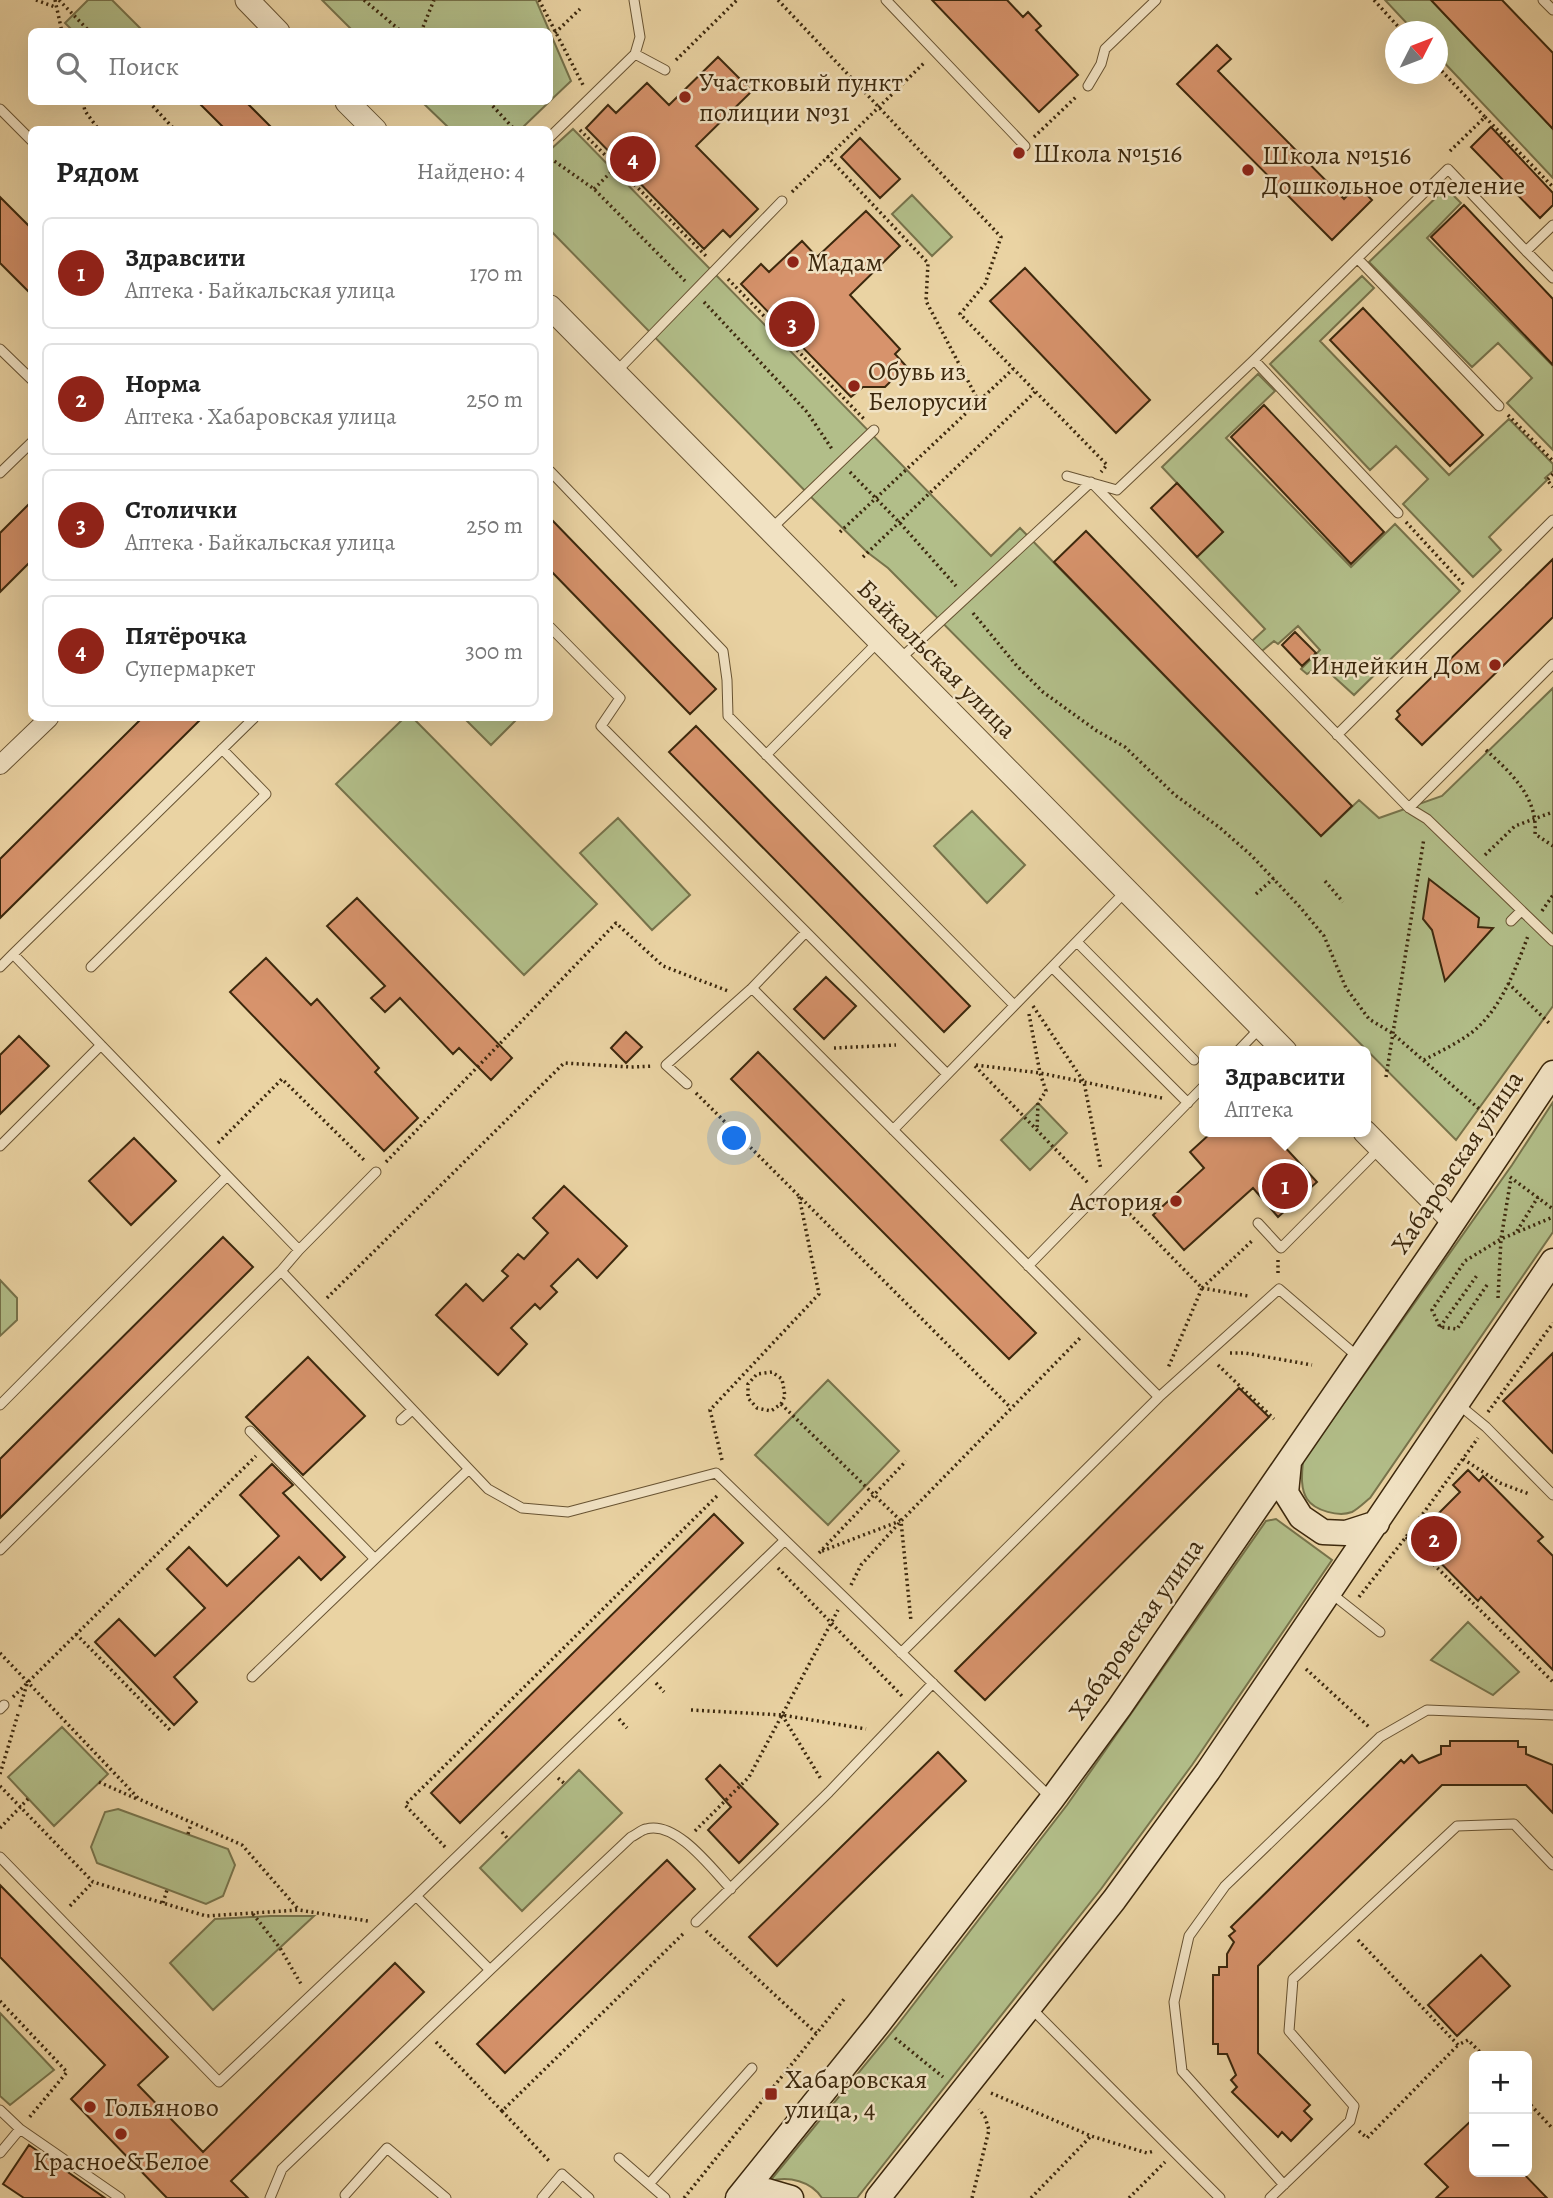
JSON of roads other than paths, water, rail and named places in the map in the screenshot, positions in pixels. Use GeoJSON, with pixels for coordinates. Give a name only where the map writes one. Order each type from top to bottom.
{"type":"FeatureCollection","features":[{"type":"Feature","properties":{"kind":"main road","name":"Хабаровская улица"},"geometry":{"type":"LineString","coordinates":[[738,2198],[870,2035],[1052,1799],[1119,1707],[1360,1359],[1553,1073]]}},
{"type":"Feature","properties":{"kind":"main road"},"geometry":{"type":"LineString","coordinates":[[877,2198],[1114,1900],[1200,1782],[1331,1593],[1553,1261]]}},
{"type":"Feature","properties":{"kind":"main road"},"geometry":{"type":"LineString","coordinates":[[1289,1461],[1286,1493],[1301,1517],[1323,1532],[1346,1533],[1377,1523]]}},
{"type":"Feature","properties":{"kind":"main road"},"geometry":{"type":"LineString","coordinates":[[751,2198],[767,2191],[791,2198]]}},
{"type":"Feature","properties":{"kind":"street"},"geometry":{"type":"LineString","coordinates":[[247,0],[274,28]]}},
{"type":"Feature","properties":{"kind":"street"},"geometry":{"type":"LineString","coordinates":[[350,105],[371,126]]}},
{"type":"Feature","properties":{"kind":"street","name":"Байкальская улица"},"geometry":{"type":"LineString","coordinates":[[553,310],[1280,1046]]}},
{"type":"Feature","properties":{"kind":"street"},"geometry":{"type":"LineString","coordinates":[[0,765],[46,721]]}},
{"type":"Feature","properties":{"kind":"street"},"geometry":{"type":"LineString","coordinates":[[1372,1140],[1453,1221]]}},
{"type":"Feature","properties":{"kind":"lane"},"geometry":{"type":"LineString","coordinates":[[553,134],[635,54],[640,37],[634,0]]}},
{"type":"Feature","properties":{"kind":"lane"},"geometry":{"type":"LineString","coordinates":[[886,0],[1025,146]]}},
{"type":"Feature","properties":{"kind":"lane"},"geometry":{"type":"LineString","coordinates":[[1088,86],[1101,64],[1105,49],[1156,0]]}},
{"type":"Feature","properties":{"kind":"lane"},"geometry":{"type":"LineString","coordinates":[[1543,0],[1553,10]]}},
{"type":"Feature","properties":{"kind":"lane"},"geometry":{"type":"LineString","coordinates":[[635,54],[665,70]]}},
{"type":"Feature","properties":{"kind":"lane"},"geometry":{"type":"LineString","coordinates":[[0,109],[28,137]]}},
{"type":"Feature","properties":{"kind":"lane"},"geometry":{"type":"LineString","coordinates":[[1067,476],[1117,490],[1448,169],[1553,278]]}},
{"type":"Feature","properties":{"kind":"lane"},"geometry":{"type":"LineString","coordinates":[[615,373],[782,201]]}},
{"type":"Feature","properties":{"kind":"lane"},"geometry":{"type":"LineString","coordinates":[[1527,251],[1553,225]]}},
{"type":"Feature","properties":{"kind":"lane"},"geometry":{"type":"LineString","coordinates":[[1358,259],[1499,406]]}},
{"type":"Feature","properties":{"kind":"lane"},"geometry":{"type":"LineString","coordinates":[[0,349],[28,376]]}},
{"type":"Feature","properties":{"kind":"lane"},"geometry":{"type":"LineString","coordinates":[[1254,360],[1398,513]]}},
{"type":"Feature","properties":{"kind":"lane"},"geometry":{"type":"LineString","coordinates":[[770,530],[874,430]]}},
{"type":"Feature","properties":{"kind":"lane"},"geometry":{"type":"LineString","coordinates":[[0,474],[28,446]]}},
{"type":"Feature","properties":{"kind":"lane"},"geometry":{"type":"LineString","coordinates":[[553,474],[723,651],[728,716],[1014,1005]]}},
{"type":"Feature","properties":{"kind":"lane"},"geometry":{"type":"LineString","coordinates":[[899,660],[1091,482]]}},
{"type":"Feature","properties":{"kind":"lane"},"geometry":{"type":"LineString","coordinates":[[1091,482],[1409,808],[1427,819],[1553,941]]}},
{"type":"Feature","properties":{"kind":"lane"},"geometry":{"type":"LineString","coordinates":[[1337,735],[1553,520]]}},
{"type":"Feature","properties":{"kind":"lane"},"geometry":{"type":"LineString","coordinates":[[553,630],[620,698],[601,726],[947,1074]]}},
{"type":"Feature","properties":{"kind":"lane"},"geometry":{"type":"LineString","coordinates":[[766,755],[879,641]]}},
{"type":"Feature","properties":{"kind":"lane"},"geometry":{"type":"LineString","coordinates":[[1409,808],[1553,664]]}},
{"type":"Feature","properties":{"kind":"lane"},"geometry":{"type":"LineString","coordinates":[[0,967],[251,721]]}},
{"type":"Feature","properties":{"kind":"lane"},"geometry":{"type":"LineString","coordinates":[[91,967],[266,794],[222,748]]}},
{"type":"Feature","properties":{"kind":"lane"},"geometry":{"type":"LineString","coordinates":[[893,1130],[1126,891]]}},
{"type":"Feature","properties":{"kind":"lane"},"geometry":{"type":"LineString","coordinates":[[1511,921],[1521,911]]}},
{"type":"Feature","properties":{"kind":"lane"},"geometry":{"type":"LineString","coordinates":[[687,1084],[666,1065],[752,988],[806,932]]}},
{"type":"Feature","properties":{"kind":"lane"},"geometry":{"type":"LineString","coordinates":[[1077,942],[1194,1060]]}},
{"type":"Feature","properties":{"kind":"lane"},"geometry":{"type":"LineString","coordinates":[[13,954],[299,1251]]}},
{"type":"Feature","properties":{"kind":"lane"},"geometry":{"type":"LineString","coordinates":[[1052,967],[1188,1103]]}},
{"type":"Feature","properties":{"kind":"lane"},"geometry":{"type":"LineString","coordinates":[[752,988],[1159,1396]]}},
{"type":"Feature","properties":{"kind":"lane"},"geometry":{"type":"LineString","coordinates":[[1243,1046],[1262,1027]]}},
{"type":"Feature","properties":{"kind":"lane"},"geometry":{"type":"LineString","coordinates":[[0,1146],[101,1045]]}},
{"type":"Feature","properties":{"kind":"lane"},"geometry":{"type":"LineString","coordinates":[[1028,1266],[1199,1092]]}},
{"type":"Feature","properties":{"kind":"lane"},"geometry":{"type":"LineString","coordinates":[[1261,1226],[1281,1248],[1372,1140]]}},
{"type":"Feature","properties":{"kind":"lane"},"geometry":{"type":"LineString","coordinates":[[0,1550],[281,1271],[376,1172]]}},
{"type":"Feature","properties":{"kind":"lane"},"geometry":{"type":"LineString","coordinates":[[0,1405],[228,1177]]}},
{"type":"Feature","properties":{"kind":"lane"},"geometry":{"type":"LineString","coordinates":[[281,1271],[488,1489],[522,1508],[568,1512],[716,1473],[1052,1799]]}},
{"type":"Feature","properties":{"kind":"lane"},"geometry":{"type":"LineString","coordinates":[[901,1653],[1159,1396],[1279,1289],[1360,1359]]}},
{"type":"Feature","properties":{"kind":"lane"},"geometry":{"type":"LineString","coordinates":[[1457,1404],[1486,1427],[1553,1495]]}},
{"type":"Feature","properties":{"kind":"lane"},"geometry":{"type":"LineString","coordinates":[[401,1420],[412,1410]]}},
{"type":"Feature","properties":{"kind":"lane"},"geometry":{"type":"LineString","coordinates":[[250,1431],[375,1559]]}},
{"type":"Feature","properties":{"kind":"lane"},"geometry":{"type":"LineString","coordinates":[[252,1677],[468,1469]]}},
{"type":"Feature","properties":{"kind":"lane"},"geometry":{"type":"LineString","coordinates":[[0,1857],[219,2082],[456,1859],[785,1540]]}},
{"type":"Feature","properties":{"kind":"lane"},"geometry":{"type":"LineString","coordinates":[[1331,1593],[1380,1632]]}},
{"type":"Feature","properties":{"kind":"lane"},"geometry":{"type":"LineString","coordinates":[[695,1922],[829,1792],[933,1683]]}},
{"type":"Feature","properties":{"kind":"lane"},"geometry":{"type":"LineString","coordinates":[[1284,2185],[1182,2071],[1174,2002],[1189,1936],[1225,1886],[1380,1737],[1427,1710],[1553,1715]]}},
{"type":"Feature","properties":{"kind":"lane"},"geometry":{"type":"LineString","coordinates":[[1270,2198],[1350,2122],[1354,2106],[1289,2031],[1293,1979],[1457,1826],[1514,1824],[1553,1865]]}},
{"type":"Feature","properties":{"kind":"lane"},"geometry":{"type":"LineString","coordinates":[[270,2198],[282,2169],[631,1837],[647,1828],[669,1830],[685,1842],[731,1889]]}},
{"type":"Feature","properties":{"kind":"lane"},"geometry":{"type":"LineString","coordinates":[[416,1896],[490,1970]]}},
{"type":"Feature","properties":{"kind":"lane"},"geometry":{"type":"LineString","coordinates":[[1030,2007],[1220,2198]]}},
{"type":"Feature","properties":{"kind":"lane"},"geometry":{"type":"LineString","coordinates":[[649,2184],[752,2068]]}},
{"type":"Feature","properties":{"kind":"lane"},"geometry":{"type":"LineString","coordinates":[[0,2110],[20,2129],[120,2198]]}},
{"type":"Feature","properties":{"kind":"lane"},"geometry":{"type":"LineString","coordinates":[[0,2153],[20,2129]]}},
{"type":"Feature","properties":{"kind":"lane"},"geometry":{"type":"LineString","coordinates":[[345,2195],[387,2148],[446,2198]]}},
{"type":"Feature","properties":{"kind":"lane"},"geometry":{"type":"LineString","coordinates":[[619,2158],[665,2198]]}},
{"type":"Feature","properties":{"kind":"lane"},"geometry":{"type":"LineString","coordinates":[[542,2198],[562,2174],[589,2198]]}},
{"type":"Feature","properties":{"kind":"place","name":"Участковый пункт полиции №31"},"geometry":{"type":"Point","coordinates":[685,97]}},
{"type":"Feature","properties":{"kind":"place","name":"Школа №1516"},"geometry":{"type":"Point","coordinates":[1019,153]}},
{"type":"Feature","properties":{"kind":"place","name":"Пятёрочка"},"geometry":{"type":"Point","coordinates":[633,159]}},
{"type":"Feature","properties":{"kind":"place","name":"Школа №1516 Дошкольное отделение"},"geometry":{"type":"Point","coordinates":[1248,170]}},
{"type":"Feature","properties":{"kind":"place","name":"Мадам"},"geometry":{"type":"Point","coordinates":[793,262]}},
{"type":"Feature","properties":{"kind":"place","name":"Столички"},"geometry":{"type":"Point","coordinates":[792,324]}},
{"type":"Feature","properties":{"kind":"place","name":"Обувь из Белорусии"},"geometry":{"type":"Point","coordinates":[854,386]}},
{"type":"Feature","properties":{"kind":"place","name":"Индейкин Дом"},"geometry":{"type":"Point","coordinates":[1495,665]}},
{"type":"Feature","properties":{"kind":"place","name":"Здравсити"},"geometry":{"type":"Point","coordinates":[1285,1186]}},
{"type":"Feature","properties":{"kind":"place","name":"Астория"},"geometry":{"type":"Point","coordinates":[1176,1201]}},
{"type":"Feature","properties":{"kind":"place","name":"Норма"},"geometry":{"type":"Point","coordinates":[1434,1539]}},
{"type":"Feature","properties":{"kind":"place","name":"Хабаровская улица, 4"},"geometry":{"type":"Point","coordinates":[771,2094]}},
{"type":"Feature","properties":{"kind":"place","name":"Гольяново"},"geometry":{"type":"Point","coordinates":[90,2107]}},
{"type":"Feature","properties":{"kind":"place","name":"Красное&Белое"},"geometry":{"type":"Point","coordinates":[121,2134]}}]}
